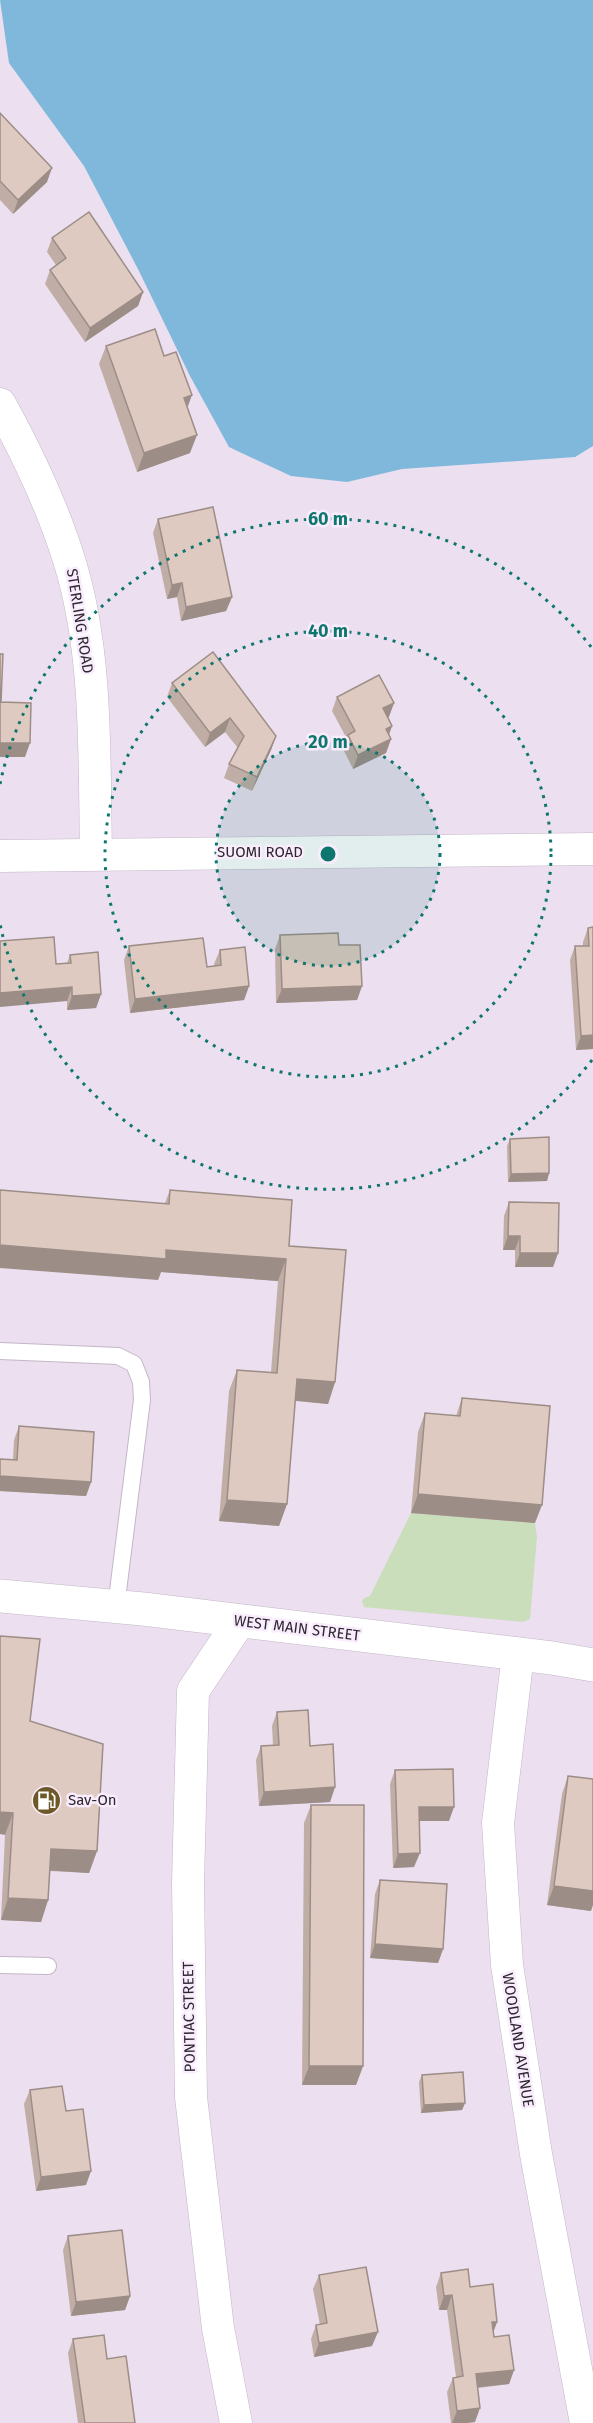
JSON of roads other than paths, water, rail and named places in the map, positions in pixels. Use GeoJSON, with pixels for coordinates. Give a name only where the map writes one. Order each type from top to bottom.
{"type":"FeatureCollection","features":[{"type":"Feature","properties":{"kind":"main road","name":"WEST MAIN STREET"},"geometry":{"type":"LineString","coordinates":[[0,1596],[116,1606],[593,1665]]}},
{"type":"Feature","properties":{"kind":"street","name":"STERLING ROAD"},"geometry":{"type":"LineString","coordinates":[[0,404],[43,486],[71,564],[82,615],[88,654],[93,737],[96,854]]}},
{"type":"Feature","properties":{"kind":"street","name":"SUOMI ROAD"},"geometry":{"type":"LineString","coordinates":[[0,856],[593,849]]}},
{"type":"Feature","properties":{"kind":"street","name":"PONTIAC STREET"},"geometry":{"type":"LineString","coordinates":[[236,2423],[218,2328],[190,2097],[188,1883],[193,1691],[238,1622]]}},
{"type":"Feature","properties":{"kind":"street","name":"WOODLAND AVENUE"},"geometry":{"type":"LineString","coordinates":[[518,1654],[498,1823],[507,1965],[536,2154],[586,2423]]}},
{"type":"Feature","properties":{"kind":"lane"},"geometry":{"type":"LineString","coordinates":[[0,1351],[118,1356],[134,1364],[141,1382],[141,1400],[116,1606]]}},
{"type":"Feature","properties":{"kind":"lane"},"geometry":{"type":"LineString","coordinates":[[0,1965],[48,1966]]}},
{"type":"Feature","properties":{"kind":"water"},"geometry":{"type":"Polygon","coordinates":[[[0,0],[593,0],[593,446],[575,457],[402,469],[347,482],[291,476],[229,447],[190,376],[84,166],[9,63],[0,0]]]}},
{"type":"Feature","properties":{"kind":"place","name":"Sav-On"},"geometry":{"type":"Point","coordinates":[47,1800]}}]}
